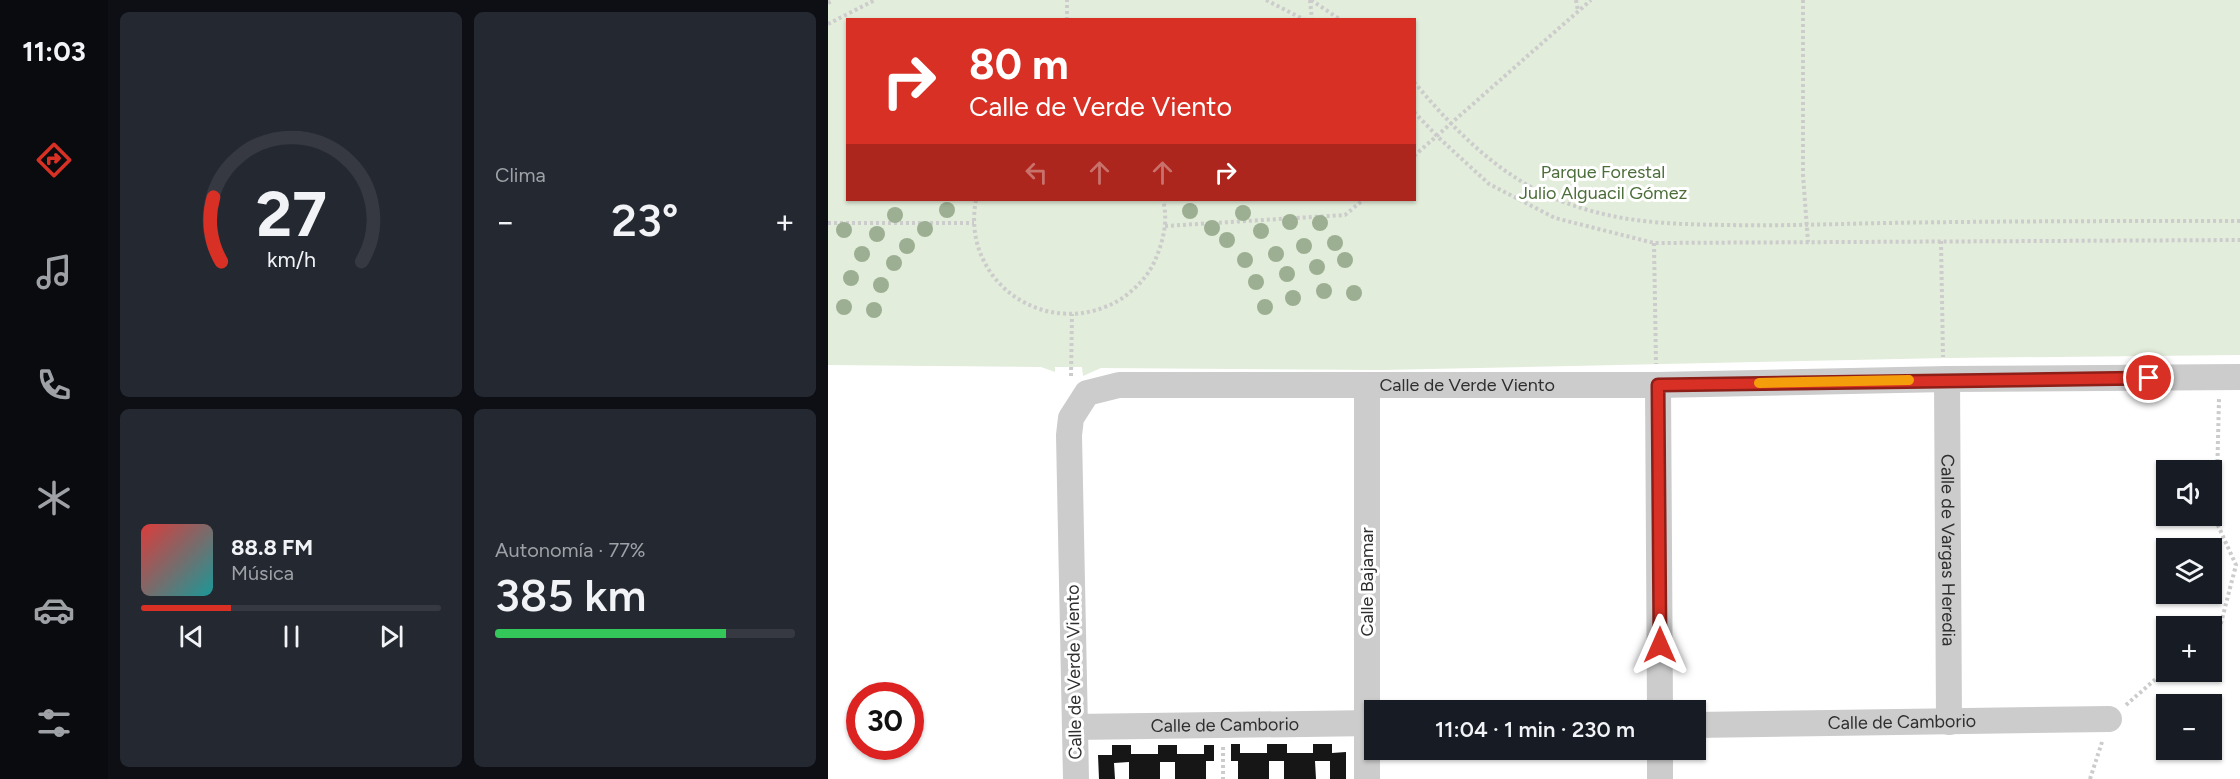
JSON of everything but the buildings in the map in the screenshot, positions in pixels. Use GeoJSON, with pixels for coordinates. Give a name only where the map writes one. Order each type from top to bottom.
{"type":"FeatureCollection","features":[{"type":"Feature","properties":{"kind":"street","name":"Calle de Verde Viento"},"geometry":{"type":"LineString","coordinates":[[1076,779],[1069,447],[1071,418],[1087,393],[1119,385],[1367,385],[1657,375],[1945,370],[2240,377]]}},
{"type":"Feature","properties":{"kind":"street","name":"Calle de Vargas Heredia"},"geometry":{"type":"LineString","coordinates":[[1945,370],[1948,722]]}},
{"type":"Feature","properties":{"kind":"street"},"geometry":{"type":"LineString","coordinates":[[1657,375],[1660,700]]}},
{"type":"Feature","properties":{"kind":"street","name":"Calle Bajamar"},"geometry":{"type":"LineString","coordinates":[[1367,385],[1370,700]]}},
{"type":"Feature","properties":{"kind":"street","name":"Calle de Camborio"},"geometry":{"type":"LineString","coordinates":[[1706,725],[2109,719]]}},
{"type":"Feature","properties":{"kind":"street","name":"Calle de Camborio"},"geometry":{"type":"LineString","coordinates":[[1075,727],[1364,723]]}},
{"type":"Feature","properties":{"kind":"street","name":"Calle Bajamar"},"geometry":{"type":"LineString","coordinates":[[1367,779],[1368,760]]}},
{"type":"Feature","properties":{"kind":"street"},"geometry":{"type":"LineString","coordinates":[[1660,760],[1660,779]]}},
{"type":"Feature","properties":{"kind":"path"},"geometry":{"type":"LineString","coordinates":[[828,3],[833,0]]}},
{"type":"Feature","properties":{"kind":"path"},"geometry":{"type":"LineString","coordinates":[[828,24],[875,0]]}},
{"type":"Feature","properties":{"kind":"path"},"geometry":{"type":"LineString","coordinates":[[1067,0],[1067,18]]}},
{"type":"Feature","properties":{"kind":"path"},"geometry":{"type":"LineString","coordinates":[[1266,0],[1301,18]]}},
{"type":"Feature","properties":{"kind":"path"},"geometry":{"type":"LineString","coordinates":[[1310,0],[1312,18]]}},
{"type":"Feature","properties":{"kind":"path"},"geometry":{"type":"LineString","coordinates":[[1310,0],[1338,18]]}},
{"type":"Feature","properties":{"kind":"path"},"geometry":{"type":"LineString","coordinates":[[1576,0],[1578,12]]}},
{"type":"Feature","properties":{"kind":"path"},"geometry":{"type":"LineString","coordinates":[[1416,154],[1452,125],[1591,0]]}},
{"type":"Feature","properties":{"kind":"path"},"geometry":{"type":"LineString","coordinates":[[1803,0],[1803,175],[1808,242]]}},
{"type":"Feature","properties":{"kind":"path"},"geometry":{"type":"LineString","coordinates":[[1416,84],[1452,125],[1515,178],[1560,201],[1614,217],[1658,224],[1761,225],[2240,221]]}},
{"type":"Feature","properties":{"kind":"path"},"geometry":{"type":"LineString","coordinates":[[1416,114],[1489,184],[1555,218],[1654,243],[2240,240]]}},
{"type":"Feature","properties":{"kind":"path"},"geometry":{"type":"LineString","coordinates":[[976,201],[974,223],[979,251],[987,269],[1000,285],[1015,298],[1033,307],[1052,313],[1072,314],[1092,312],[1111,305],[1128,294],[1142,280],[1154,264],[1161,245],[1165,226],[1163,201]]}},
{"type":"Feature","properties":{"kind":"path"},"geometry":{"type":"LineString","coordinates":[[1165,226],[1345,215],[1362,201]]}},
{"type":"Feature","properties":{"kind":"path"},"geometry":{"type":"LineString","coordinates":[[828,223],[974,223]]}},
{"type":"Feature","properties":{"kind":"path"},"geometry":{"type":"LineString","coordinates":[[1941,241],[1945,370]]}},
{"type":"Feature","properties":{"kind":"path"},"geometry":{"type":"LineString","coordinates":[[1654,243],[1657,375]]}},
{"type":"Feature","properties":{"kind":"path"},"geometry":{"type":"LineString","coordinates":[[1071,418],[1072,314]]}},
{"type":"Feature","properties":{"kind":"path"},"geometry":{"type":"LineString","coordinates":[[2220,395],[2216,521],[2236,565],[2222,618]]}},
{"type":"Feature","properties":{"kind":"path"},"geometry":{"type":"LineString","coordinates":[[2090,779],[2109,719],[2156,679]]}},
{"type":"Feature","properties":{"kind":"path"},"geometry":{"type":"LineString","coordinates":[[1223,740],[1223,779]]}},
{"type":"Feature","properties":{"kind":"green space","name":"Parque Forestal Julio Alguacil Gómez"},"geometry":{"type":"Polygon","coordinates":[[[828,0],[2240,0],[2240,355],[1947,358],[1382,370],[1101,368],[1083,376],[1082,367],[1055,367],[1055,372],[1041,367],[828,365],[828,0]]]}},
{"type":"Feature","properties":{"kind":"slow traffic"},"geometry":{"type":"LineString","coordinates":[[1759,383],[1909,380]]}},
{"type":"Feature","properties":{"kind":"route"},"geometry":{"type":"LineString","coordinates":[[1660,645],[1658,385],[1947,379],[2149,378]]}}]}
